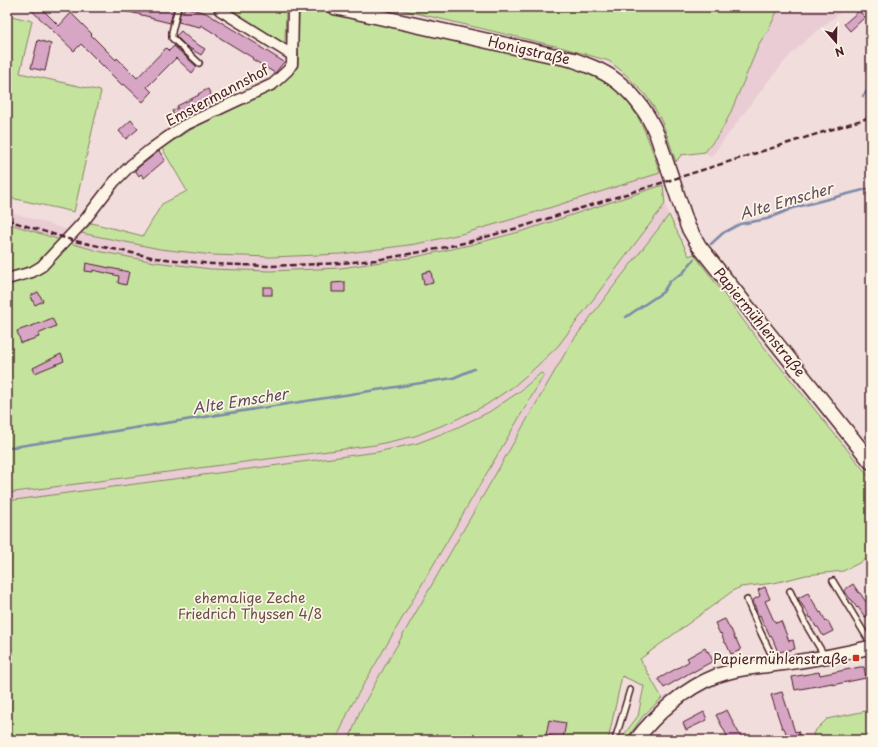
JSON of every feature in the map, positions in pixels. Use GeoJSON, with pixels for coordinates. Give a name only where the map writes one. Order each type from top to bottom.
{"type":"FeatureCollection","features":[{"type":"Feature","properties":{"kind":"main road","name":"Honigstraße"},"geometry":{"type":"LineString","coordinates":[[334,7],[574,60],[611,76],[630,93],[643,108],[652,122],[669,170]]}},
{"type":"Feature","properties":{"kind":"main road","name":"Papiermühlenstraße"},"geometry":{"type":"LineString","coordinates":[[669,170],[688,227],[699,246],[871,462]]}},
{"type":"Feature","properties":{"kind":"street","name":"Emstermannshof"},"geometry":{"type":"LineString","coordinates":[[7,279],[32,272],[42,266],[84,221],[114,182],[131,165],[151,149],[183,126],[273,84],[288,70],[292,64],[293,7]]}},
{"type":"Feature","properties":{"kind":"street"},"geometry":{"type":"LineString","coordinates":[[220,10],[292,55]]}},
{"type":"Feature","properties":{"kind":"street"},"geometry":{"type":"LineString","coordinates":[[636,740],[648,725],[664,710],[693,688],[714,677],[734,671],[825,657],[871,647]]}},
{"type":"Feature","properties":{"kind":"lane"},"geometry":{"type":"LineString","coordinates":[[178,7],[172,38],[199,63]]}},
{"type":"Feature","properties":{"kind":"lane"},"geometry":{"type":"LineString","coordinates":[[834,581],[871,644]]}},
{"type":"Feature","properties":{"kind":"lane"},"geometry":{"type":"LineString","coordinates":[[790,591],[825,657]]}},
{"type":"Feature","properties":{"kind":"lane"},"geometry":{"type":"LineString","coordinates":[[747,600],[776,664]]}},
{"type":"Feature","properties":{"kind":"lane"},"geometry":{"type":"LineString","coordinates":[[615,740],[630,690]]}},
{"type":"Feature","properties":{"kind":"shaded area"},"geometry":{"type":"Polygon","coordinates":[[[779,7],[848,7],[815,32],[790,55],[769,80],[711,157],[705,152],[720,133],[730,114],[760,42],[768,31],[779,7]]]}},
{"type":"Feature","properties":{"kind":"shaded area"},"geometry":{"type":"Polygon","coordinates":[[[660,173],[663,185],[523,231],[470,245],[415,257],[341,268],[270,271],[211,269],[155,262],[102,252],[73,244],[81,233],[160,249],[213,255],[271,257],[341,254],[416,244],[465,233],[660,173]]]}},
{"type":"Feature","properties":{"kind":"shaded area"},"geometry":{"type":"Polygon","coordinates":[[[665,204],[669,215],[571,343],[377,680],[360,711],[349,740],[336,740],[351,706],[544,376],[541,373],[519,392],[489,412],[454,429],[418,443],[377,452],[7,501],[7,493],[375,445],[415,436],[451,422],[486,405],[580,317],[665,204]]]}},
{"type":"Feature","properties":{"kind":"shaded area"},"geometry":{"type":"Polygon","coordinates":[[[7,211],[68,230],[60,240],[7,223],[7,211]]]}},
{"type":"Feature","properties":{"kind":"green space"},"geometry":{"type":"Polygon","coordinates":[[[227,7],[284,7],[286,10],[285,41],[280,41],[227,7]]]}},
{"type":"Feature","properties":{"kind":"green space"},"geometry":{"type":"Polygon","coordinates":[[[306,7],[542,60],[572,68],[600,79],[617,91],[625,99],[639,119],[660,173],[465,233],[416,244],[341,254],[271,257],[213,255],[160,249],[81,233],[92,223],[143,236],[162,204],[187,191],[162,148],[185,133],[223,112],[274,89],[285,80],[298,67],[299,12],[300,8],[306,7]]]}},
{"type":"Feature","properties":{"kind":"green space"},"geometry":{"type":"Polygon","coordinates":[[[390,7],[779,7],[768,31],[760,42],[730,114],[720,133],[705,152],[681,155],[676,162],[667,135],[655,109],[645,94],[623,72],[609,61],[564,48],[390,7]]]}},
{"type":"Feature","properties":{"kind":"green space"},"geometry":{"type":"Polygon","coordinates":[[[7,15],[32,21],[20,73],[101,91],[74,212],[7,197],[7,15]]]}},
{"type":"Feature","properties":{"kind":"green space"},"geometry":{"type":"Polygon","coordinates":[[[663,185],[665,204],[558,346],[514,386],[486,405],[451,422],[415,436],[375,445],[7,493],[7,223],[102,252],[155,262],[211,269],[270,271],[341,268],[415,257],[470,245],[523,231],[663,185]]]}},
{"type":"Feature","properties":{"kind":"green space"},"geometry":{"type":"Polygon","coordinates":[[[669,215],[689,256],[694,254],[752,332],[871,479],[871,557],[843,571],[806,575],[774,583],[741,587],[734,590],[640,659],[662,698],[643,716],[626,740],[620,740],[638,716],[644,686],[622,676],[608,740],[349,740],[360,711],[377,680],[571,343],[669,215]]]}},
{"type":"Feature","properties":{"kind":"green space","name":"ehemalige Zeche Friedrich Thyssen 4/8"},"geometry":{"type":"Polygon","coordinates":[[[541,373],[544,375],[351,706],[336,740],[7,740],[7,501],[377,452],[418,443],[454,429],[489,412],[519,392],[541,373]]]}},
{"type":"Feature","properties":{"kind":"green space"},"geometry":{"type":"Polygon","coordinates":[[[871,710],[871,740],[814,740],[813,733],[827,719],[871,710]]]}},
{"type":"Feature","properties":{"kind":"building"},"geometry":{"type":"Polygon","coordinates":[[[28,7],[40,7],[59,26],[71,13],[116,60],[117,58],[137,78],[166,48],[169,51],[174,46],[197,67],[192,73],[176,58],[147,87],[152,92],[143,102],[124,84],[122,85],[81,44],[74,51],[28,7]]]}},
{"type":"Feature","properties":{"kind":"building"},"geometry":{"type":"Polygon","coordinates":[[[121,7],[174,8],[170,23],[121,10],[121,7]]]}},
{"type":"Feature","properties":{"kind":"building"},"geometry":{"type":"Polygon","coordinates":[[[184,7],[206,13],[284,62],[275,73],[201,25],[200,27],[178,22],[181,10],[184,11],[184,7]]]}},
{"type":"Feature","properties":{"kind":"building"},"geometry":{"type":"Polygon","coordinates":[[[859,11],[865,17],[850,31],[844,24],[859,11]]]}},
{"type":"Feature","properties":{"kind":"building"},"geometry":{"type":"Polygon","coordinates":[[[181,31],[192,41],[205,49],[201,55],[186,46],[176,36],[181,31]]]}},
{"type":"Feature","properties":{"kind":"building"},"geometry":{"type":"Polygon","coordinates":[[[38,40],[51,44],[45,71],[31,68],[38,40]]]}},
{"type":"Feature","properties":{"kind":"building"},"geometry":{"type":"Polygon","coordinates":[[[208,89],[214,101],[176,121],[172,111],[178,108],[177,106],[208,89]]]}},
{"type":"Feature","properties":{"kind":"building"},"geometry":{"type":"Polygon","coordinates":[[[131,120],[138,129],[126,139],[119,131],[131,120]]]}},
{"type":"Feature","properties":{"kind":"building"},"geometry":{"type":"Polygon","coordinates":[[[159,151],[165,160],[144,178],[141,174],[139,176],[135,170],[159,151]]]}},
{"type":"Feature","properties":{"kind":"building"},"geometry":{"type":"Polygon","coordinates":[[[86,263],[129,272],[126,285],[118,283],[119,276],[93,270],[93,272],[85,271],[86,263]]]}},
{"type":"Feature","properties":{"kind":"building"},"geometry":{"type":"Polygon","coordinates":[[[431,271],[433,283],[424,285],[422,273],[431,271]]]}},
{"type":"Feature","properties":{"kind":"building"},"geometry":{"type":"Polygon","coordinates":[[[345,282],[345,292],[332,292],[332,283],[345,282]]]}},
{"type":"Feature","properties":{"kind":"building"},"geometry":{"type":"Polygon","coordinates":[[[263,287],[272,287],[272,295],[263,295],[263,287]]]}},
{"type":"Feature","properties":{"kind":"building"},"geometry":{"type":"Polygon","coordinates":[[[38,292],[43,301],[35,305],[30,296],[38,292]]]}},
{"type":"Feature","properties":{"kind":"building"},"geometry":{"type":"Polygon","coordinates":[[[52,318],[56,326],[38,334],[39,337],[21,343],[17,331],[52,318]]]}},
{"type":"Feature","properties":{"kind":"building"},"geometry":{"type":"Polygon","coordinates":[[[61,354],[64,361],[35,373],[33,368],[61,354]]]}},
{"type":"Feature","properties":{"kind":"building"},"geometry":{"type":"Polygon","coordinates":[[[853,584],[871,607],[871,624],[844,590],[853,584]]]}},
{"type":"Feature","properties":{"kind":"building"},"geometry":{"type":"Polygon","coordinates":[[[765,587],[770,599],[765,601],[774,621],[776,623],[781,621],[789,641],[793,640],[795,649],[778,652],[771,635],[770,636],[765,625],[764,626],[760,615],[758,616],[753,600],[760,596],[758,590],[765,587]]]}},
{"type":"Feature","properties":{"kind":"building"},"geometry":{"type":"Polygon","coordinates":[[[808,593],[826,622],[828,621],[833,631],[823,636],[798,598],[808,593]]]}},
{"type":"Feature","properties":{"kind":"building"},"geometry":{"type":"Polygon","coordinates":[[[725,619],[741,650],[731,654],[715,623],[725,619]]]}},
{"type":"Feature","properties":{"kind":"building"},"geometry":{"type":"Polygon","coordinates":[[[705,648],[713,661],[664,688],[658,679],[688,662],[689,661],[687,658],[705,648]]]}},
{"type":"Feature","properties":{"kind":"building"},"geometry":{"type":"Polygon","coordinates":[[[864,667],[866,678],[832,685],[832,683],[795,690],[792,677],[819,672],[820,675],[864,667]]]}},
{"type":"Feature","properties":{"kind":"building"},"geometry":{"type":"Polygon","coordinates":[[[782,692],[795,732],[798,731],[801,740],[789,740],[784,728],[782,728],[771,695],[782,692]]]}},
{"type":"Feature","properties":{"kind":"building"},"geometry":{"type":"Polygon","coordinates":[[[727,710],[743,740],[729,740],[716,715],[727,710]]]}},
{"type":"Feature","properties":{"kind":"building"},"geometry":{"type":"Polygon","coordinates":[[[704,712],[707,720],[686,730],[683,723],[704,712]]]}},
{"type":"Feature","properties":{"kind":"building"},"geometry":{"type":"Polygon","coordinates":[[[549,720],[566,723],[563,739],[546,735],[549,720]]]}},
{"type":"Feature","properties":{"kind":"waterway"},"geometry":{"type":"LineString","coordinates":[[863,96],[871,86]]}},
{"type":"Feature","properties":{"kind":"waterway","name":"Alte Emscher"},"geometry":{"type":"LineString","coordinates":[[711,244],[723,233],[740,224],[767,219],[793,208],[871,188]]}},
{"type":"Feature","properties":{"kind":"waterway","name":"Alte Emscher"},"geometry":{"type":"LineString","coordinates":[[626,317],[663,292],[670,281],[683,273],[694,259]]}},
{"type":"Feature","properties":{"kind":"waterway","name":"Alte Emscher"},"geometry":{"type":"LineString","coordinates":[[7,448],[453,378],[474,369]]}},
{"type":"Feature","properties":{"kind":"railway"},"geometry":{"type":"LineString","coordinates":[[7,220],[75,241],[156,258],[212,264],[270,266],[376,260],[468,242],[521,227],[871,117]]}},
{"type":"Feature","properties":{"kind":"place","name":"Papiermühlenstraße"},"geometry":{"type":"Point","coordinates":[856,658]}}]}
